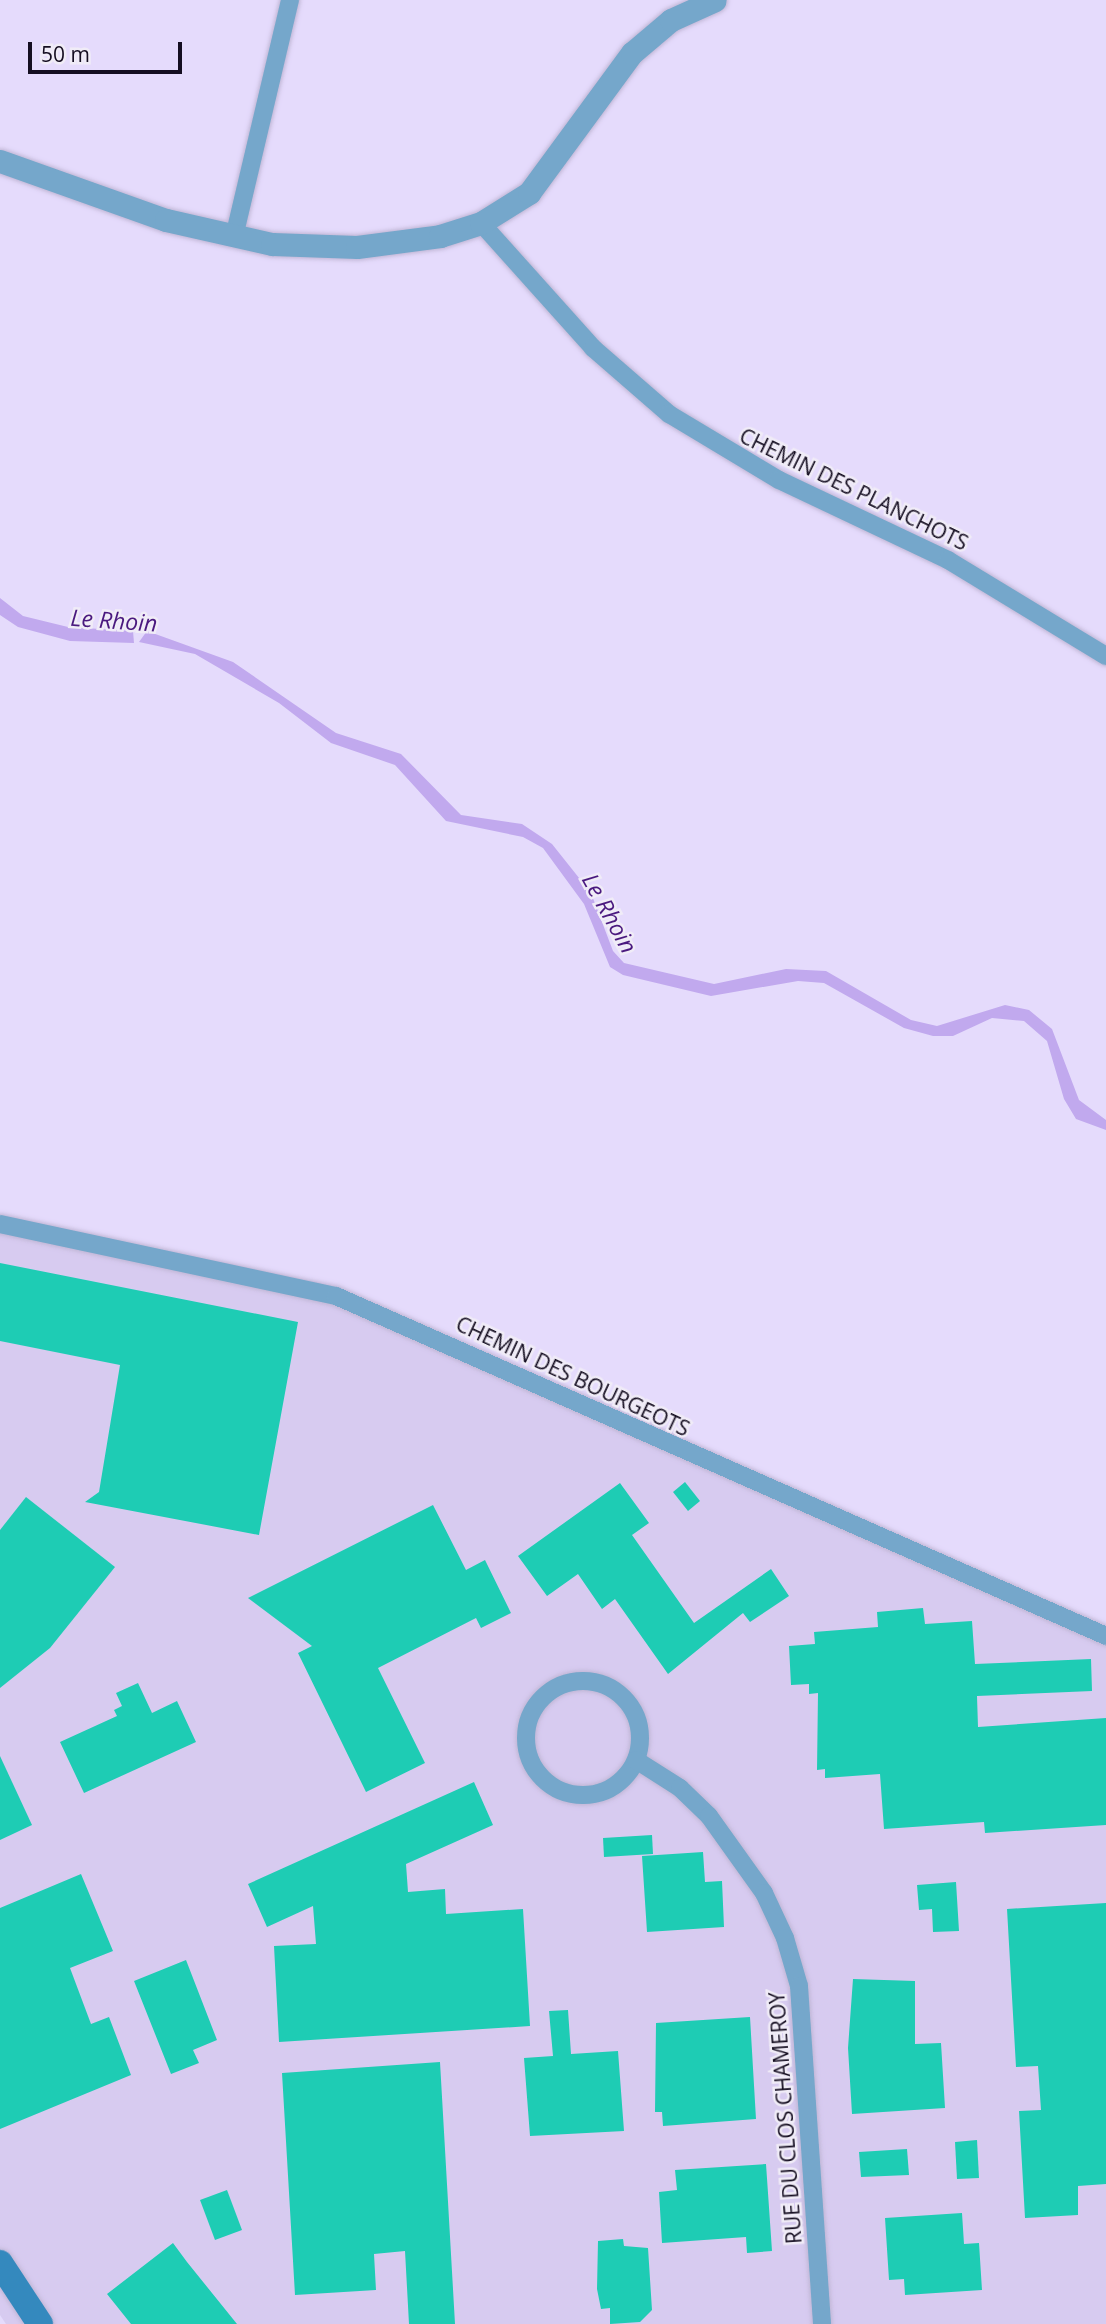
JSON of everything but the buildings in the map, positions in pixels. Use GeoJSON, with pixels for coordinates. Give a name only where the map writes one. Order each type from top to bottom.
{"type":"FeatureCollection","features":[{"type":"Feature","properties":{"kind":"main road"},"geometry":{"type":"LineString","coordinates":[[0,2263],[40,2324]]}},
{"type":"Feature","properties":{"kind":"street"},"geometry":{"type":"LineString","coordinates":[[233,237],[289,0]]}},
{"type":"Feature","properties":{"kind":"street"},"geometry":{"type":"LineString","coordinates":[[0,161],[72,189],[233,237],[357,247],[440,236],[481,223],[529,192],[547,173],[632,53],[671,20],[715,0]]}},
{"type":"Feature","properties":{"kind":"street","name":"CHEMIN DES PLANCHOTS"},"geometry":{"type":"LineString","coordinates":[[481,223],[593,348],[669,414],[756,468],[948,560],[1106,656]]}},
{"type":"Feature","properties":{"kind":"street","name":"CHEMIN DES BOURGEOTS"},"geometry":{"type":"LineString","coordinates":[[0,1224],[336,1296],[1106,1636]]}},
{"type":"Feature","properties":{"kind":"street"},"geometry":{"type":"LineString","coordinates":[[571,1682],[611,1688],[637,1720],[636,1760],[608,1790],[567,1793],[543,1780],[528,1757],[530,1716],[546,1694],[571,1682]]}},
{"type":"Feature","properties":{"kind":"street","name":"RUE DU CLOS CHAMEROY"},"geometry":{"type":"LineString","coordinates":[[636,1760],[680,1788],[709,1816],[764,1893],[785,1938],[799,1986],[822,2324]]}},
{"type":"Feature","properties":{"kind":"shaded area"},"geometry":{"type":"Polygon","coordinates":[[[0,598],[23,616],[68,627],[133,631],[134,643],[70,641],[18,627],[0,615],[0,598]]]}},
{"type":"Feature","properties":{"kind":"shaded area"},"geometry":{"type":"Polygon","coordinates":[[[147,631],[233,662],[336,733],[401,754],[461,815],[522,824],[552,844],[591,893],[613,951],[624,963],[714,984],[786,969],[826,971],[911,1020],[937,1026],[1005,1005],[1029,1010],[1052,1029],[1079,1100],[1106,1120],[1106,1130],[1076,1119],[1064,1099],[1047,1041],[1024,1021],[992,1018],[953,1036],[933,1036],[904,1028],[824,983],[798,981],[711,996],[623,975],[610,967],[584,904],[543,848],[523,837],[446,821],[395,765],[331,743],[279,703],[195,654],[139,642],[147,631]]]}},
{"type":"Feature","properties":{"kind":"shaded area"},"geometry":{"type":"Polygon","coordinates":[[[0,1216],[317,1282],[357,1296],[1106,1627],[1106,2324],[6,2324],[0,2315],[0,1216]]]}},
{"type":"Feature","properties":{"kind":"water label","name":"Le Rhoin"},"geometry":{"type":"Point","coordinates":[114,620]}},
{"type":"Feature","properties":{"kind":"water label","name":"Le Rhoin"},"geometry":{"type":"Point","coordinates":[610,913]}}]}
